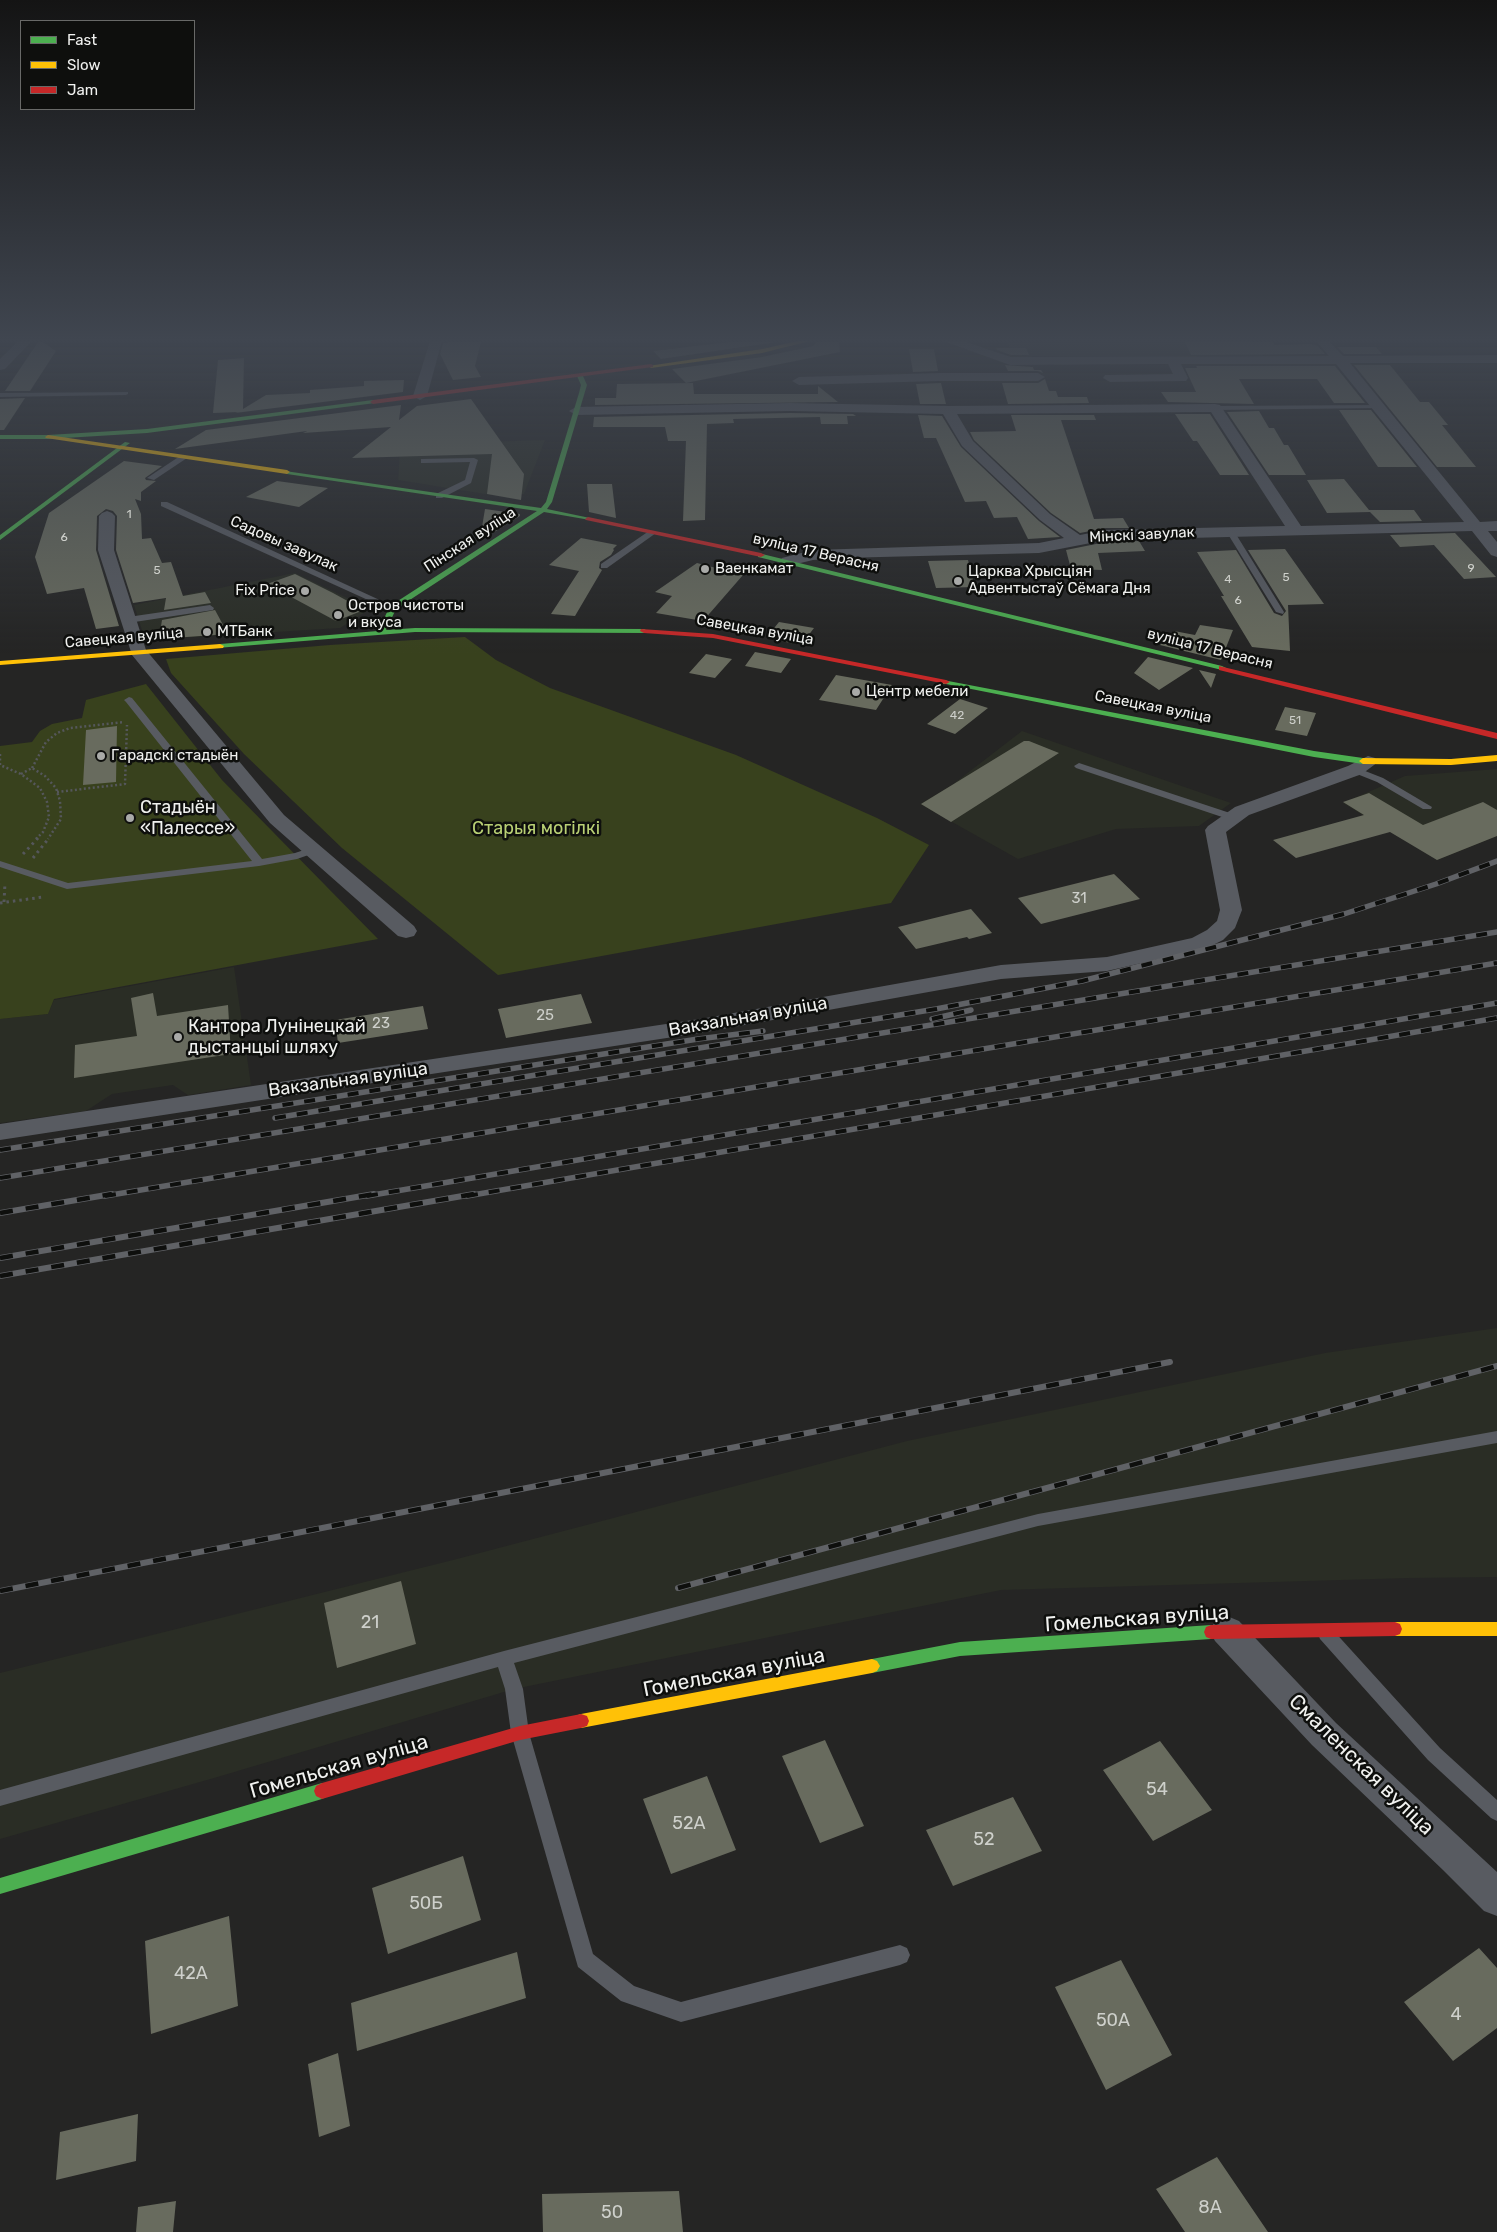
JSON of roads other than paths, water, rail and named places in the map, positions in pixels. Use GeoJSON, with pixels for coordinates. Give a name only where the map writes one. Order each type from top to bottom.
{"type":"FeatureCollection","features":[{"type":"Feature","properties":{"kind":"street","name":"вуліца 17 Верасня"},"geometry":{"type":"LineString","coordinates":[[96,445],[543,510],[788,561],[1497,736]]}},
{"type":"Feature","properties":{"kind":"street"},"geometry":{"type":"LineString","coordinates":[[0,538],[125,445]]}},
{"type":"Feature","properties":{"kind":"street","name":"Пінская вуліца"},"geometry":{"type":"LineString","coordinates":[[393,608],[543,510],[549,502],[566,445]]}},
{"type":"Feature","properties":{"kind":"street"},"geometry":{"type":"LineString","coordinates":[[969,445],[1045,516],[1076,540]]}},
{"type":"Feature","properties":{"kind":"street"},"geometry":{"type":"LineString","coordinates":[[1240,445],[1295,529]]}},
{"type":"Feature","properties":{"kind":"street"},"geometry":{"type":"LineString","coordinates":[[1409,445],[1497,552]]}},
{"type":"Feature","properties":{"kind":"street"},"geometry":{"type":"LineString","coordinates":[[107,516],[106,550],[138,651],[277,819],[406,931]]}},
{"type":"Feature","properties":{"kind":"street","name":"Мінскі завулак"},"geometry":{"type":"LineString","coordinates":[[788,561],[813,555],[841,553],[1039,548],[1106,535],[1295,529],[1497,526]]}},
{"type":"Feature","properties":{"kind":"street"},"geometry":{"type":"LineString","coordinates":[[381,632],[393,608]]}},
{"type":"Feature","properties":{"kind":"street","name":"Савецкая вуліца"},"geometry":{"type":"LineString","coordinates":[[0,663],[381,632],[471,629],[664,631],[713,636],[1314,754],[1362,766],[1497,758]]}},
{"type":"Feature","properties":{"kind":"street","name":"Вакзальная вуліца"},"geometry":{"type":"LineString","coordinates":[[0,1132],[706,1025],[1001,972],[1107,964],[1199,943],[1215,935],[1227,923],[1231,910],[1215,830],[1242,811],[1362,766]]}},
{"type":"Feature","properties":{"kind":"street","name":"Гомельская вуліца"},"geometry":{"type":"LineString","coordinates":[[0,1886],[520,1733],[960,1649],[1227,1631],[1497,1629]]}},
{"type":"Feature","properties":{"kind":"street","name":"Смаленская вуліца"},"geometry":{"type":"LineString","coordinates":[[1227,1631],[1324,1734],[1456,1856],[1497,1898]]}},
{"type":"Feature","properties":{"kind":"lane"},"geometry":{"type":"LineString","coordinates":[[151,478],[183,458]]}},
{"type":"Feature","properties":{"kind":"lane"},"geometry":{"type":"LineString","coordinates":[[424,461],[474,460],[468,481],[439,496]]}},
{"type":"Feature","properties":{"kind":"lane","name":"Садовы завулак"},"geometry":{"type":"LineString","coordinates":[[164,504],[393,608]]}},
{"type":"Feature","properties":{"kind":"lane"},"geometry":{"type":"LineString","coordinates":[[1230,531],[1280,612]]}},
{"type":"Feature","properties":{"kind":"lane"},"geometry":{"type":"LineString","coordinates":[[604,566],[652,533]]}},
{"type":"Feature","properties":{"kind":"lane"},"geometry":{"type":"LineString","coordinates":[[128,620],[210,608]]}},
{"type":"Feature","properties":{"kind":"lane"},"geometry":{"type":"LineString","coordinates":[[129,700],[259,863]]}},
{"type":"Feature","properties":{"kind":"lane"},"geometry":{"type":"LineString","coordinates":[[1078,766],[1232,817]]}},
{"type":"Feature","properties":{"kind":"lane"},"geometry":{"type":"LineString","coordinates":[[1362,766],[1380,780],[1427,807]]}},
{"type":"Feature","properties":{"kind":"lane"},"geometry":{"type":"LineString","coordinates":[[9,867],[67,886],[259,863],[291,858],[313,850]]}},
{"type":"Feature","properties":{"kind":"lane"},"geometry":{"type":"LineString","coordinates":[[0,1798],[504,1658],[1038,1520],[1497,1437]]}},
{"type":"Feature","properties":{"kind":"lane"},"geometry":{"type":"LineString","coordinates":[[1321,1629],[1434,1754],[1497,1812]]}},
{"type":"Feature","properties":{"kind":"lane"},"geometry":{"type":"LineString","coordinates":[[504,1658],[514,1689],[520,1733],[585,1960],[628,1994],[681,2012],[900,1955]]}},
{"type":"Feature","properties":{"kind":"railway"},"geometry":{"type":"LineString","coordinates":[[275,1118],[936,1009],[1082,981],[1344,914],[1436,884],[1497,861]]}},
{"type":"Feature","properties":{"kind":"railway"},"geometry":{"type":"LineString","coordinates":[[0,1178],[1497,932]]}},
{"type":"Feature","properties":{"kind":"railway"},"geometry":{"type":"LineString","coordinates":[[105,1196],[1497,963]]}},
{"type":"Feature","properties":{"kind":"railway"},"geometry":{"type":"LineString","coordinates":[[367,1196],[1497,1003]]}},
{"type":"Feature","properties":{"kind":"railway"},"geometry":{"type":"LineString","coordinates":[[932,1019],[971,1010]]}},
{"type":"Feature","properties":{"kind":"railway"},"geometry":{"type":"LineString","coordinates":[[467,1196],[1497,1018]]}},
{"type":"Feature","properties":{"kind":"railway"},"geometry":{"type":"LineString","coordinates":[[0,1150],[698,1039],[763,1031]]}},
{"type":"Feature","properties":{"kind":"railway"},"geometry":{"type":"LineString","coordinates":[[0,1213],[112,1194]]}},
{"type":"Feature","properties":{"kind":"railway"},"geometry":{"type":"LineString","coordinates":[[0,1258],[374,1194]]}},
{"type":"Feature","properties":{"kind":"railway"},"geometry":{"type":"LineString","coordinates":[[0,1276],[474,1194]]}},
{"type":"Feature","properties":{"kind":"railway"},"geometry":{"type":"LineString","coordinates":[[0,1591],[1170,1362]]}},
{"type":"Feature","properties":{"kind":"railway"},"geometry":{"type":"LineString","coordinates":[[678,1588],[1497,1366]]}},
{"type":"Feature","properties":{"kind":"place","name":"Ваенкамат"},"geometry":{"type":"Point","coordinates":[705,569]}},
{"type":"Feature","properties":{"kind":"place","name":"Царква Хрысціян Адвентыстаў Сёмага Дня"},"geometry":{"type":"Point","coordinates":[958,581]}},
{"type":"Feature","properties":{"kind":"place","name":"Fix Price"},"geometry":{"type":"Point","coordinates":[305,591]}},
{"type":"Feature","properties":{"kind":"place","name":"Остров чистоты и вкуса"},"geometry":{"type":"Point","coordinates":[338,615]}},
{"type":"Feature","properties":{"kind":"place","name":"МТБанк"},"geometry":{"type":"Point","coordinates":[207,632]}},
{"type":"Feature","properties":{"kind":"place","name":"Центр мебели"},"geometry":{"type":"Point","coordinates":[856,692]}},
{"type":"Feature","properties":{"kind":"place","name":"Гарадскі стадыён"},"geometry":{"type":"Point","coordinates":[101,756]}},
{"type":"Feature","properties":{"kind":"place","name":"Стадыён «Палессе»"},"geometry":{"type":"Point","coordinates":[130,818]}},
{"type":"Feature","properties":{"kind":"place","name":"Кантора Лунінецкай дыстанцыі шляху"},"geometry":{"type":"Point","coordinates":[178,1037]}},
{"type":"Feature","properties":{"kind":"park label","name":"Старыя могілкі"},"geometry":{"type":"Point","coordinates":[536,829]}}]}
